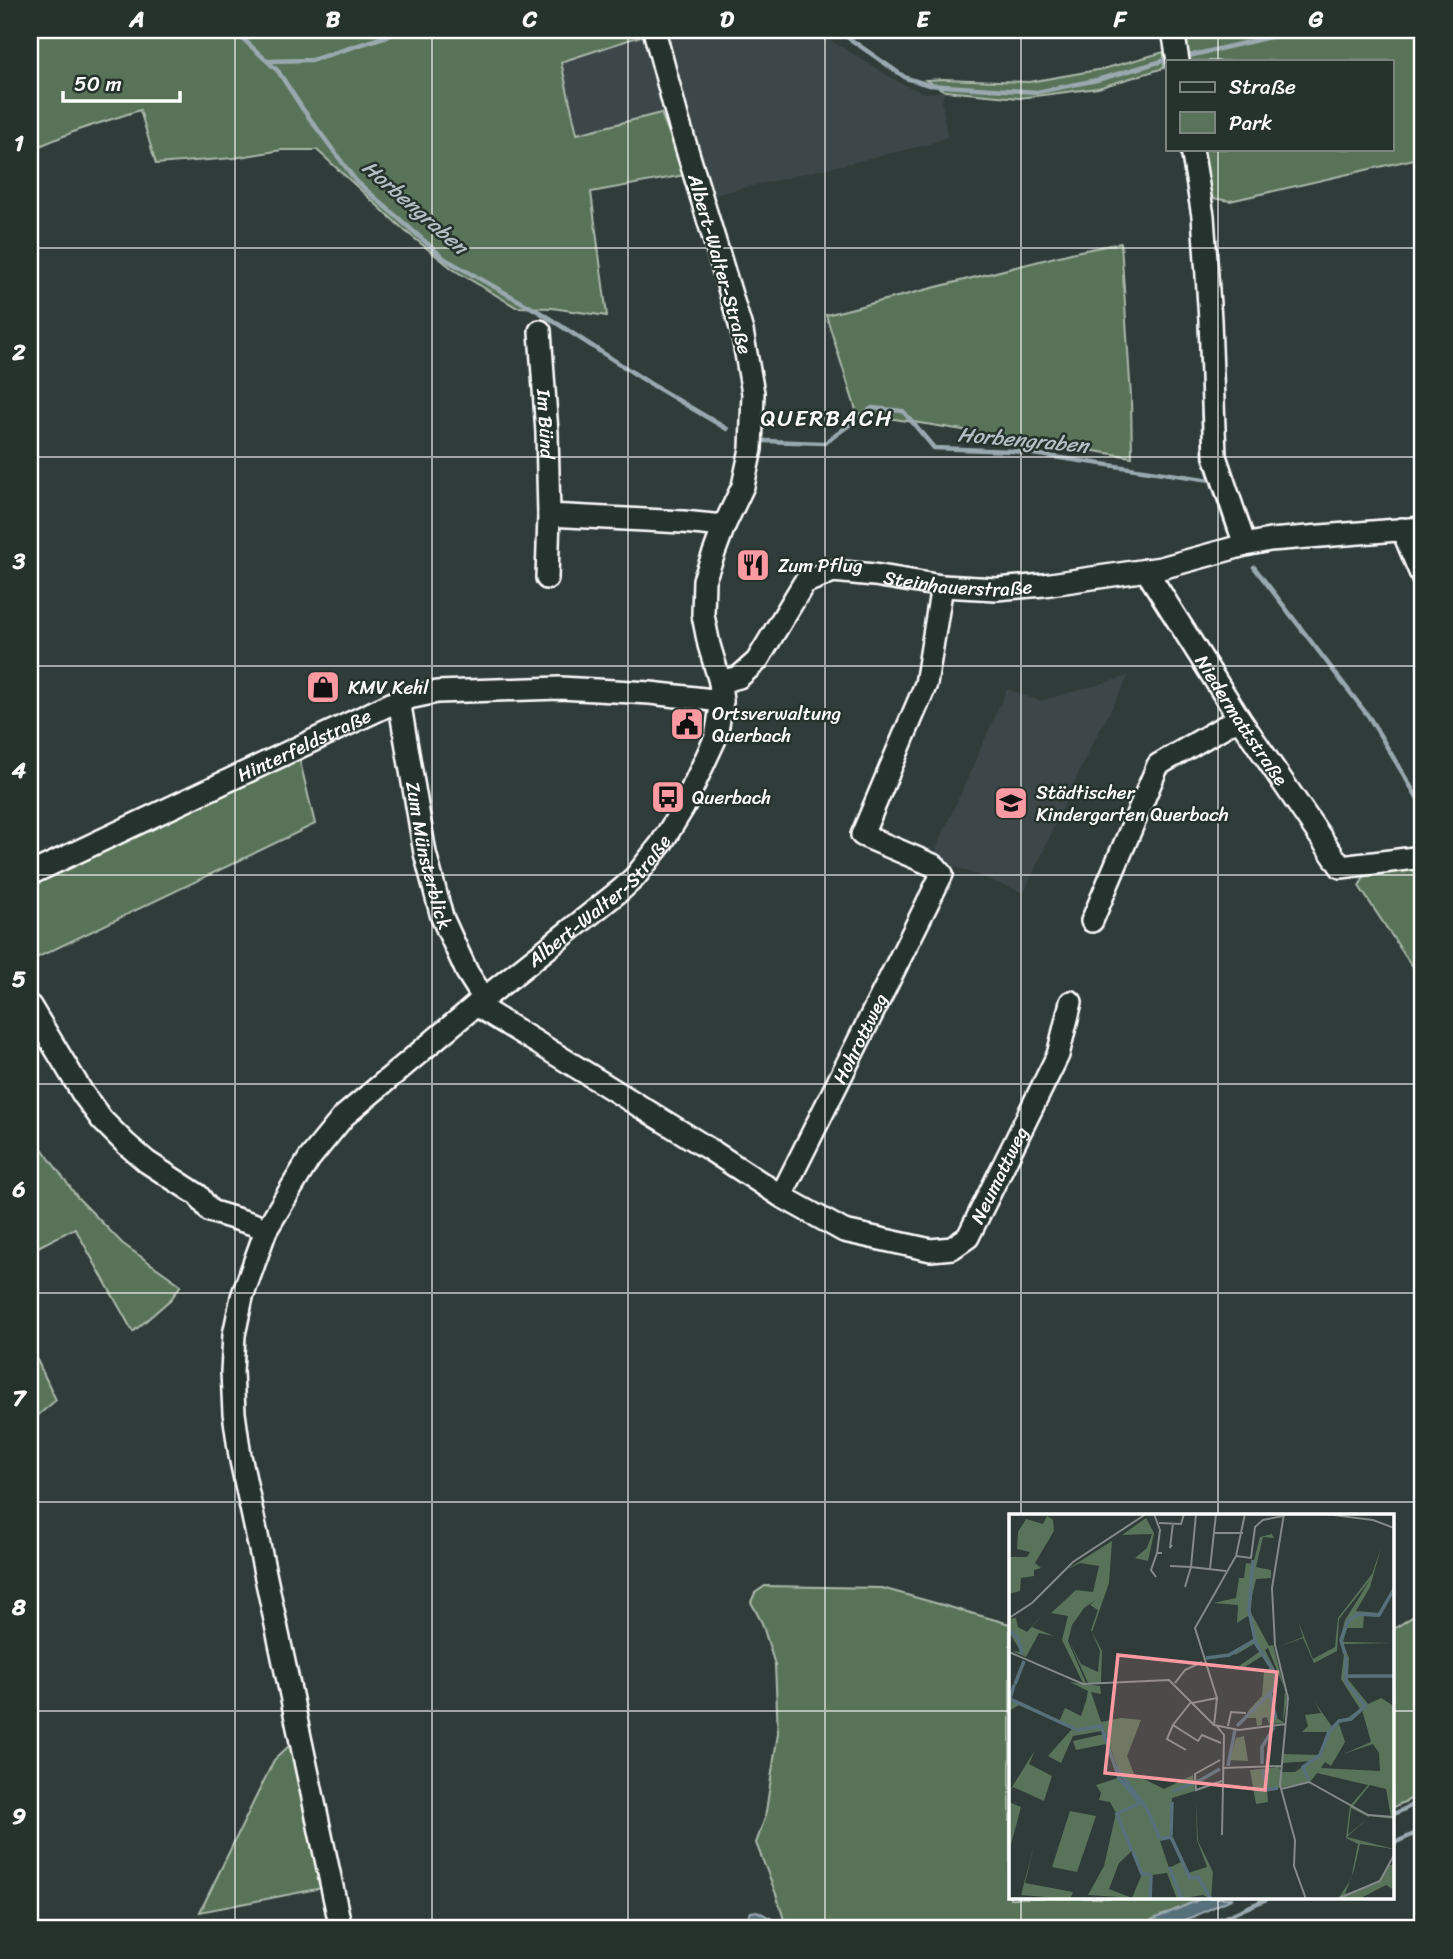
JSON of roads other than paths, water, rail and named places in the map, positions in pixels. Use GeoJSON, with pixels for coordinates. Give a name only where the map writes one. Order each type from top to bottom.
{"type":"FeatureCollection","features":[{"type":"Feature","properties":{"kind":"street","name":"Albert-Walter-Straße"},"geometry":{"type":"LineString","coordinates":[[341,1929],[249,1505],[234,1412],[234,1335],[242,1297],[266,1230],[309,1159],[344,1116],[635,877],[661,844],[683,808],[716,737],[721,691],[704,615],[704,580],[724,526],[743,486],[751,449],[753,393],[742,331],[678,120],[654,30]]}},
{"type":"Feature","properties":{"kind":"street"},"geometry":{"type":"LineString","coordinates":[[1173,30],[1178,60]]}},
{"type":"Feature","properties":{"kind":"street"},"geometry":{"type":"LineString","coordinates":[[1192,150],[1203,216],[1215,456],[1245,545]]}},
{"type":"Feature","properties":{"kind":"street","name":"Im Bünd"},"geometry":{"type":"LineString","coordinates":[[540,331],[547,433],[547,578]]}},
{"type":"Feature","properties":{"kind":"street"},"geometry":{"type":"LineString","coordinates":[[549,514],[724,526]]}},
{"type":"Feature","properties":{"kind":"street","name":"Steinhauerstraße"},"geometry":{"type":"LineString","coordinates":[[721,691],[757,661],[804,583],[833,571],[942,586],[996,589],[1146,570],[1270,540],[1423,528]]}},
{"type":"Feature","properties":{"kind":"street"},"geometry":{"type":"LineString","coordinates":[[1402,529],[1423,579]]}},
{"type":"Feature","properties":{"kind":"street","name":"Niedermattstraße"},"geometry":{"type":"LineString","coordinates":[[1146,570],[1239,718],[1341,867],[1423,857]]}},
{"type":"Feature","properties":{"kind":"street","name":"Hohrottweg"},"geometry":{"type":"LineString","coordinates":[[781,1196],[943,874],[935,866],[862,835],[926,684],[942,586]]}},
{"type":"Feature","properties":{"kind":"street","name":"Hinterfeldstraße"},"geometry":{"type":"LineString","coordinates":[[30,874],[399,700],[437,692],[560,688],[650,693],[721,691]]}},
{"type":"Feature","properties":{"kind":"street","name":"Zum Münsterblick"},"geometry":{"type":"LineString","coordinates":[[399,700],[425,853],[442,916],[480,1002]]}},
{"type":"Feature","properties":{"kind":"street"},"geometry":{"type":"LineString","coordinates":[[1092,921],[1158,765],[1239,718]]}},
{"type":"Feature","properties":{"kind":"street"},"geometry":{"type":"LineString","coordinates":[[480,1002],[781,1196]]}},
{"type":"Feature","properties":{"kind":"street","name":"Neumattweg"},"geometry":{"type":"LineString","coordinates":[[781,1196],[844,1231],[931,1250],[951,1248],[968,1237],[1058,1055],[1071,1002]]}},
{"type":"Feature","properties":{"kind":"street"},"geometry":{"type":"LineString","coordinates":[[30,1006],[83,1094],[102,1120],[125,1143],[147,1162],[198,1195],[210,1211],[266,1230]]}},
{"type":"Feature","properties":{"kind":"water"},"geometry":{"type":"Polygon","coordinates":[[[1201,1899],[1231,1899],[1193,1917],[1158,1929],[1131,1929],[1201,1899]]]}},
{"type":"Feature","properties":{"kind":"water"},"geometry":{"type":"Polygon","coordinates":[[[757,1911],[772,1919],[776,1929],[741,1929],[751,1912],[757,1911]]]}},
{"type":"Feature","properties":{"kind":"waterway","name":"Horbengraben"},"geometry":{"type":"LineString","coordinates":[[230,30],[278,71],[356,181],[445,259],[541,313],[649,383],[727,429]]}},
{"type":"Feature","properties":{"kind":"waterway"},"geometry":{"type":"LineString","coordinates":[[268,61],[312,60],[406,30]]}},
{"type":"Feature","properties":{"kind":"waterway"},"geometry":{"type":"LineString","coordinates":[[837,30],[906,78],[929,85],[1037,92],[1097,80],[1166,60]]}},
{"type":"Feature","properties":{"kind":"waterway"},"geometry":{"type":"LineString","coordinates":[[1189,56],[1300,30]]}},
{"type":"Feature","properties":{"kind":"waterway"},"geometry":{"type":"LineString","coordinates":[[1181,150],[1191,209]]}},
{"type":"Feature","properties":{"kind":"waterway"},"geometry":{"type":"LineString","coordinates":[[1193,228],[1195,245]]}},
{"type":"Feature","properties":{"kind":"waterway"},"geometry":{"type":"LineString","coordinates":[[1199,310],[1204,459],[1211,480]]}},
{"type":"Feature","properties":{"kind":"waterway","name":"Horbengraben"},"geometry":{"type":"LineString","coordinates":[[764,441],[825,443],[872,408],[903,411],[934,448],[1013,451],[1211,480],[1229,532]]}},
{"type":"Feature","properties":{"kind":"waterway","name":"Horbengraben"},"geometry":{"type":"LineString","coordinates":[[1254,567],[1369,717],[1423,807]]}},
{"type":"Feature","properties":{"kind":"waterway"},"geometry":{"type":"LineString","coordinates":[[1394,1814],[1423,1800]]}},
{"type":"Feature","properties":{"kind":"waterway"},"geometry":{"type":"LineString","coordinates":[[1394,1843],[1423,1830]]}},
{"type":"Feature","properties":{"kind":"waterway"},"geometry":{"type":"LineString","coordinates":[[1198,1929],[1267,1899]]}},
{"type":"Feature","properties":{"kind":"place","name":"Zum Pflug"},"geometry":{"type":"Point","coordinates":[753,565]}},
{"type":"Feature","properties":{"kind":"place","name":"KMV Kehl"},"geometry":{"type":"Point","coordinates":[323,687]}},
{"type":"Feature","properties":{"kind":"place","name":"Ortsverwaltung Querbach"},"geometry":{"type":"Point","coordinates":[687,724]}},
{"type":"Feature","properties":{"kind":"place","name":"Querbach"},"geometry":{"type":"Point","coordinates":[668,797]}},
{"type":"Feature","properties":{"kind":"place","name":"Städtischer Kindergarten Querbach"},"geometry":{"type":"Point","coordinates":[1011,803]}},
{"type":"Feature","properties":{"kind":"district","name":"QUERBACH"},"geometry":{"type":"Point","coordinates":[827,418]}}]}
